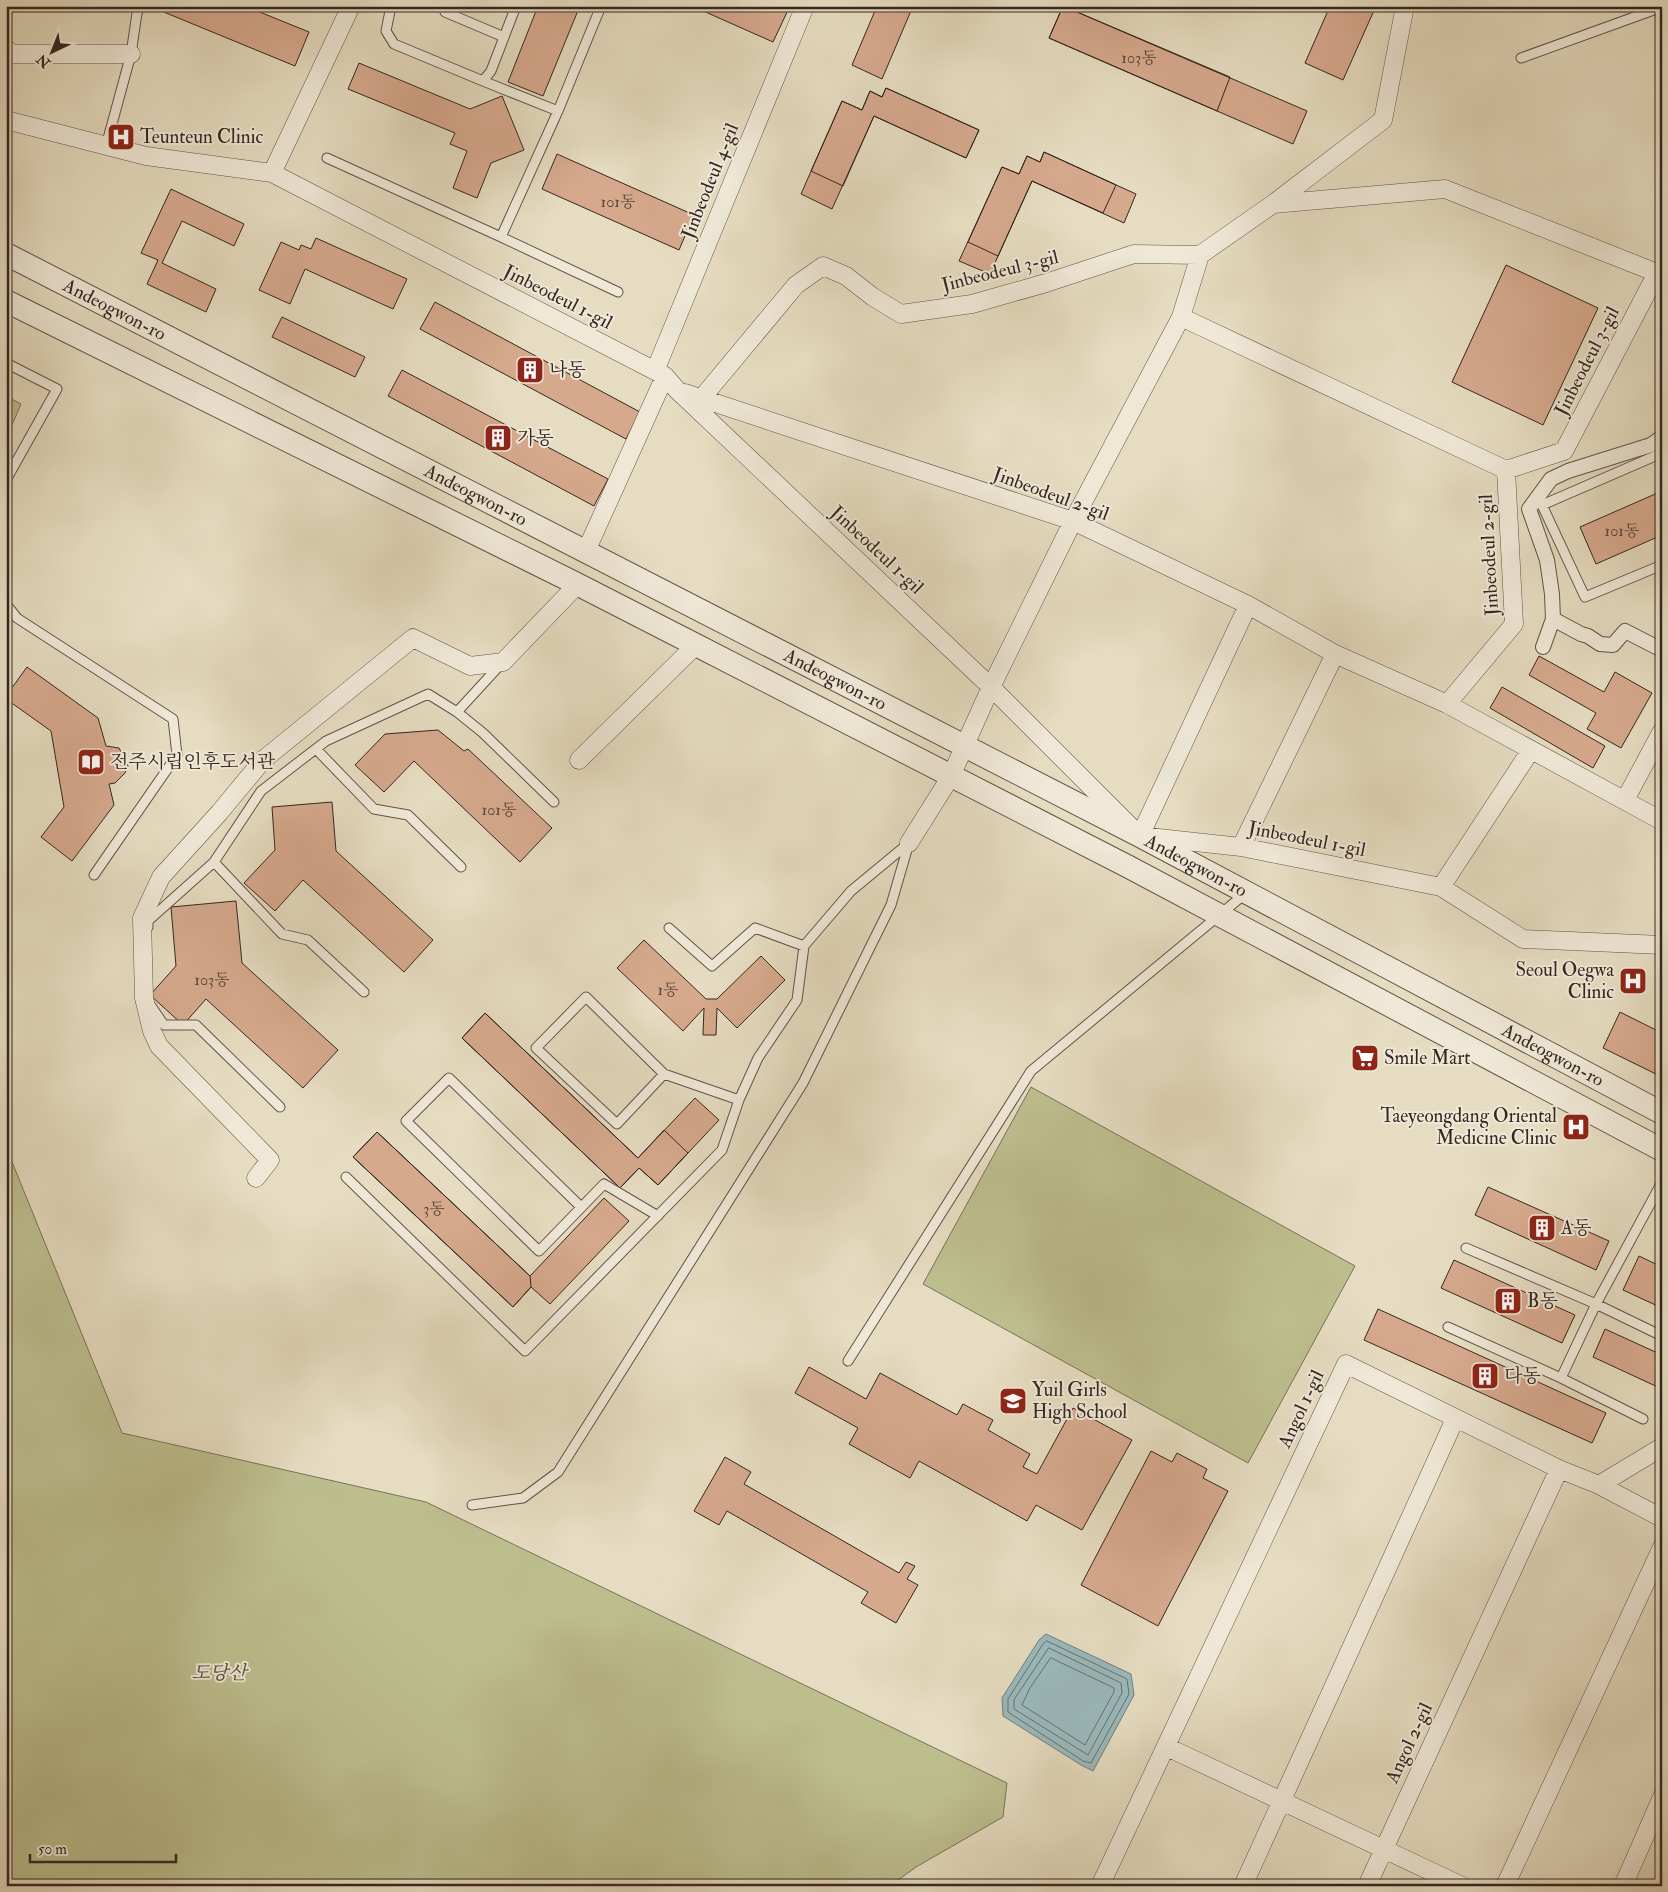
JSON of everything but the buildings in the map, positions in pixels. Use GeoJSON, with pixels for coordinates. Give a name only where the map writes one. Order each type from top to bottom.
{"type":"FeatureCollection","features":[{"type":"Feature","properties":{"kind":"street"},"geometry":{"type":"LineString","coordinates":[[272,173],[351,6]]}},
{"type":"Feature","properties":{"kind":"street","name":"Jinbeodeul 4-gil"},"geometry":{"type":"LineString","coordinates":[[584,551],[660,374],[805,6]]}},
{"type":"Feature","properties":{"kind":"street"},"geometry":{"type":"LineString","coordinates":[[909,843],[950,776],[991,687],[1073,521],[1181,317],[1200,255],[1272,204],[1383,120],[1405,6]]}},
{"type":"Feature","properties":{"kind":"street"},"geometry":{"type":"LineString","coordinates":[[6,48],[11,54],[131,54]]}},
{"type":"Feature","properties":{"kind":"street","name":"Jinbeodeul 1-gil"},"geometry":{"type":"LineString","coordinates":[[6,120],[146,156],[272,173],[660,374],[991,687],[1140,836],[1241,847],[1441,888],[1523,939],[1662,945]]}},
{"type":"Feature","properties":{"kind":"street","name":"Jinbeodeul 3-gil"},"geometry":{"type":"LineString","coordinates":[[1272,204],[1445,189],[1657,273],[1564,451],[1506,470]]}},
{"type":"Feature","properties":{"kind":"street","name":"Andeogwon-ro"},"geometry":{"type":"LineString","coordinates":[[6,254],[1140,836],[1662,1113]]}},
{"type":"Feature","properties":{"kind":"street","name":"Jinbeodeul 3-gil"},"geometry":{"type":"LineString","coordinates":[[701,399],[796,284],[823,266],[846,276],[901,314],[972,304],[1046,283],[1134,254],[1200,255]]}},
{"type":"Feature","properties":{"kind":"street","name":"Andeogwon-ro"},"geometry":{"type":"LineString","coordinates":[[6,301],[578,584],[1219,915],[1662,1150]]}},
{"type":"Feature","properties":{"kind":"street"},"geometry":{"type":"LineString","coordinates":[[1181,317],[1506,470]]}},
{"type":"Feature","properties":{"kind":"street","name":"Jinbeodeul 2-gil"},"geometry":{"type":"LineString","coordinates":[[677,390],[1073,521],[1248,605],[1335,654],[1447,704],[1662,821]]}},
{"type":"Feature","properties":{"kind":"street"},"geometry":{"type":"LineString","coordinates":[[1543,647],[1553,619],[1552,594],[1547,560],[1528,509],[1551,479],[1576,468],[1651,445],[1662,437]]}},
{"type":"Feature","properties":{"kind":"street","name":"Jinbeodeul 2-gil"},"geometry":{"type":"LineString","coordinates":[[1447,704],[1514,624],[1506,470]]}},
{"type":"Feature","properties":{"kind":"street"},"geometry":{"type":"LineString","coordinates":[[256,1178],[270,1160],[159,1046],[152,1031],[144,998],[142,918],[161,877],[219,813],[263,760],[413,638],[470,666],[503,662],[578,584]]}},
{"type":"Feature","properties":{"kind":"street"},"geometry":{"type":"LineString","coordinates":[[1140,836],[1248,605]]}},
{"type":"Feature","properties":{"kind":"street"},"geometry":{"type":"LineString","coordinates":[[1553,619],[1600,644],[1613,645],[1625,631],[1662,650]]}},
{"type":"Feature","properties":{"kind":"street"},"geometry":{"type":"LineString","coordinates":[[579,760],[696,645]]}},
{"type":"Feature","properties":{"kind":"street"},"geometry":{"type":"LineString","coordinates":[[1241,847],[1335,654]]}},
{"type":"Feature","properties":{"kind":"street"},"geometry":{"type":"LineString","coordinates":[[1626,800],[1662,730]]}},
{"type":"Feature","properties":{"kind":"street"},"geometry":{"type":"LineString","coordinates":[[1441,888],[1531,750]]}},
{"type":"Feature","properties":{"kind":"street","name":"Angol 1-gil"},"geometry":{"type":"LineString","coordinates":[[1167,1747],[1346,1364],[1455,1419],[1560,1469],[1599,1485],[1662,1518]]}},
{"type":"Feature","properties":{"kind":"street"},"geometry":{"type":"LineString","coordinates":[[1243,1886],[1455,1419]]}},
{"type":"Feature","properties":{"kind":"street"},"geometry":{"type":"LineString","coordinates":[[1599,1485],[1662,1447]]}},
{"type":"Feature","properties":{"kind":"street","name":"Angol 2-gil"},"geometry":{"type":"LineString","coordinates":[[1366,1886],[1560,1469]]}},
{"type":"Feature","properties":{"kind":"street"},"geometry":{"type":"LineString","coordinates":[[1505,1886],[1662,1547]]}},
{"type":"Feature","properties":{"kind":"street"},"geometry":{"type":"LineString","coordinates":[[1100,1886],[1167,1747],[1462,1886]]}},
{"type":"Feature","properties":{"kind":"street"},"geometry":{"type":"LineString","coordinates":[[1623,1886],[1662,1798]]}},
{"type":"Feature","properties":{"kind":"lane"},"geometry":{"type":"LineString","coordinates":[[106,146],[131,54],[137,13],[140,6]]}},
{"type":"Feature","properties":{"kind":"lane"},"geometry":{"type":"LineString","coordinates":[[391,6],[386,31],[394,44],[558,111]]}},
{"type":"Feature","properties":{"kind":"lane"},"geometry":{"type":"LineString","coordinates":[[483,81],[491,71],[516,6]]}},
{"type":"Feature","properties":{"kind":"lane"},"geometry":{"type":"LineString","coordinates":[[501,237],[558,111],[601,6]]}},
{"type":"Feature","properties":{"kind":"lane"},"geometry":{"type":"LineString","coordinates":[[1521,58],[1662,7]]}},
{"type":"Feature","properties":{"kind":"lane"},"geometry":{"type":"LineString","coordinates":[[445,12],[504,37]]}},
{"type":"Feature","properties":{"kind":"lane"},"geometry":{"type":"LineString","coordinates":[[327,158],[618,292]]}},
{"type":"Feature","properties":{"kind":"lane"},"geometry":{"type":"LineString","coordinates":[[6,362],[56,389],[6,480]]}},
{"type":"Feature","properties":{"kind":"lane"},"geometry":{"type":"LineString","coordinates":[[1662,453],[1542,505],[1585,597],[1662,565]]}},
{"type":"Feature","properties":{"kind":"lane"},"geometry":{"type":"LineString","coordinates":[[6,604],[17,618],[172,718],[178,755],[94,875]]}},
{"type":"Feature","properties":{"kind":"lane"},"geometry":{"type":"LineString","coordinates":[[457,712],[503,662]]}},
{"type":"Feature","properties":{"kind":"lane"},"geometry":{"type":"LineString","coordinates":[[280,1106],[196,1025],[164,1025],[152,1010],[146,995],[148,921],[214,862],[261,792],[326,741],[428,694],[457,712],[483,733],[554,802]]}},
{"type":"Feature","properties":{"kind":"lane"},"geometry":{"type":"LineString","coordinates":[[316,749],[374,810],[408,815],[461,868]]}},
{"type":"Feature","properties":{"kind":"lane"},"geometry":{"type":"LineString","coordinates":[[346,1177],[525,1351],[722,1150],[739,1100],[758,1058],[797,1000],[804,946],[851,891],[909,843]]}},
{"type":"Feature","properties":{"kind":"lane"},"geometry":{"type":"LineString","coordinates":[[472,1505],[524,1498],[558,1472],[803,1084],[891,905],[909,843]]}},
{"type":"Feature","properties":{"kind":"lane"},"geometry":{"type":"LineString","coordinates":[[214,862],[282,934],[308,940],[364,992]]}},
{"type":"Feature","properties":{"kind":"lane"},"geometry":{"type":"LineString","coordinates":[[848,1361],[1031,1071],[1246,893]]}},
{"type":"Feature","properties":{"kind":"lane"},"geometry":{"type":"LineString","coordinates":[[669,928],[712,966],[755,928],[804,946]]}},
{"type":"Feature","properties":{"kind":"lane"},"geometry":{"type":"LineString","coordinates":[[664,1074],[617,1124],[536,1048],[586,997],[664,1074],[739,1100]]}},
{"type":"Feature","properties":{"kind":"lane"},"geometry":{"type":"LineString","coordinates":[[581,1207],[449,1078],[406,1121],[539,1251],[604,1184],[658,1216]]}},
{"type":"Feature","properties":{"kind":"lane"},"geometry":{"type":"LineString","coordinates":[[1561,1378],[1596,1304],[1662,1182]]}},
{"type":"Feature","properties":{"kind":"lane"},"geometry":{"type":"LineString","coordinates":[[1466,1248],[1596,1304],[1662,1336]]}},
{"type":"Feature","properties":{"kind":"lane"},"geometry":{"type":"LineString","coordinates":[[1448,1327],[1561,1378],[1643,1419]]}},
{"type":"Feature","properties":{"kind":"green space"},"geometry":{"type":"Polygon","coordinates":[[[6,396],[21,404],[6,439],[6,396]]]}},
{"type":"Feature","properties":{"kind":"green space"},"geometry":{"type":"Polygon","coordinates":[[[1031,1087],[1355,1266],[1248,1463],[923,1284],[1031,1087]]]}},
{"type":"Feature","properties":{"kind":"green space","name":"도당산"},"geometry":{"type":"Polygon","coordinates":[[[6,1147],[122,1433],[426,1502],[1007,1783],[1003,1817],[916,1867],[890,1886],[6,1886],[6,1147]]]}},
{"type":"Feature","properties":{"kind":"water"},"geometry":{"type":"Polygon","coordinates":[[[1046,1634],[1131,1674],[1134,1695],[1093,1771],[1003,1716],[1002,1698],[1039,1640],[1046,1634]]]}},
{"type":"Feature","properties":{"kind":"place","name":"Teunteun Clinic"},"geometry":{"type":"Point","coordinates":[121,137]}},
{"type":"Feature","properties":{"kind":"place","name":"나동"},"geometry":{"type":"Point","coordinates":[530,370]}},
{"type":"Feature","properties":{"kind":"place","name":"가동"},"geometry":{"type":"Point","coordinates":[498,438]}},
{"type":"Feature","properties":{"kind":"place","name":"전주시립인후도서관"},"geometry":{"type":"Point","coordinates":[91,762]}},
{"type":"Feature","properties":{"kind":"place","name":"Seoul Oegwa Clinic"},"geometry":{"type":"Point","coordinates":[1633,981]}},
{"type":"Feature","properties":{"kind":"place","name":"Smile Mart"},"geometry":{"type":"Point","coordinates":[1365,1058]}},
{"type":"Feature","properties":{"kind":"place","name":"Taeyeongdang Oriental Medicine Clinic"},"geometry":{"type":"Point","coordinates":[1576,1127]}},
{"type":"Feature","properties":{"kind":"place","name":"A동"},"geometry":{"type":"Point","coordinates":[1542,1228]}},
{"type":"Feature","properties":{"kind":"place","name":"B동"},"geometry":{"type":"Point","coordinates":[1508,1301]}},
{"type":"Feature","properties":{"kind":"place","name":"다동"},"geometry":{"type":"Point","coordinates":[1485,1376]}},
{"type":"Feature","properties":{"kind":"place","name":"Yuil Girls High School"},"geometry":{"type":"Point","coordinates":[1013,1401]}}]}
